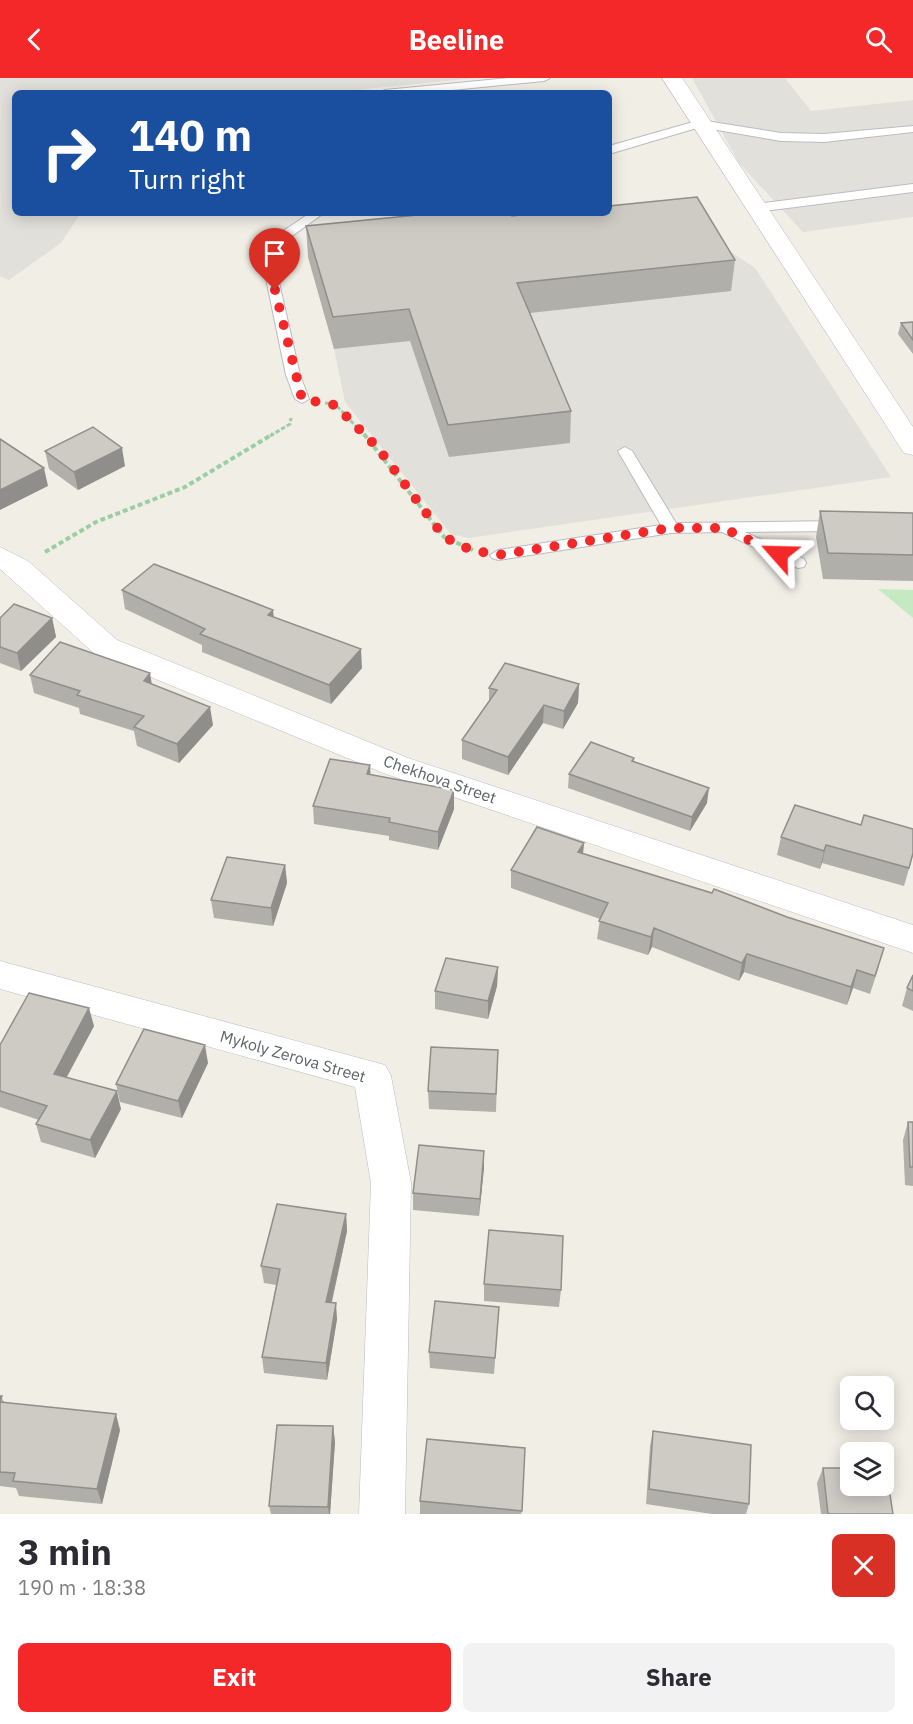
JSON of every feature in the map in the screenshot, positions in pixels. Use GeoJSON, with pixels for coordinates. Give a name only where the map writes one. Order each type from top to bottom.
{"type":"FeatureCollection","features":[{"type":"Feature","properties":{"kind":"street"},"geometry":{"type":"LineString","coordinates":[[672,78],[913,447]]}},
{"type":"Feature","properties":{"kind":"street","name":"Chekhova Street"},"geometry":{"type":"LineString","coordinates":[[9,561],[106,647],[397,766],[913,939]]}},
{"type":"Feature","properties":{"kind":"street","name":"Mykoly Zerova Street"},"geometry":{"type":"LineString","coordinates":[[0,975],[372,1076],[391,1183],[382,1514]]}},
{"type":"Feature","properties":{"kind":"lane"},"geometry":{"type":"LineString","coordinates":[[417,90],[544,78]]}},
{"type":"Feature","properties":{"kind":"lane"},"geometry":{"type":"LineString","coordinates":[[612,149],[700,123],[782,137],[824,138],[913,129]]}},
{"type":"Feature","properties":{"kind":"lane"},"geometry":{"type":"LineString","coordinates":[[757,208],[913,188]]}},
{"type":"Feature","properties":{"kind":"lane"},"geometry":{"type":"LineString","coordinates":[[302,399],[294,375],[270,269],[287,234],[314,216]]}},
{"type":"Feature","properties":{"kind":"lane"},"geometry":{"type":"LineString","coordinates":[[625,451],[671,528]]}},
{"type":"Feature","properties":{"kind":"lane"},"geometry":{"type":"LineString","coordinates":[[498,555],[671,528],[854,526]]}},
{"type":"Feature","properties":{"kind":"lane"},"geometry":{"type":"LineString","coordinates":[[723,528],[798,563]]}},
{"type":"Feature","properties":{"kind":"path"},"geometry":{"type":"LineString","coordinates":[[302,399],[335,405],[378,448],[444,537],[471,550],[498,555]]}},
{"type":"Feature","properties":{"kind":"path"},"geometry":{"type":"LineString","coordinates":[[9,561],[96,522],[184,487],[290,424]]}},
{"type":"Feature","properties":{"kind":"shaded area"},"geometry":{"type":"Polygon","coordinates":[[[0,78],[477,78],[355,90],[12,90],[12,216],[79,216],[61,243],[9,280],[0,276],[0,78]]]}},
{"type":"Feature","properties":{"kind":"shaded area"},"geometry":{"type":"Polygon","coordinates":[[[692,78],[785,78],[811,111],[913,100],[913,217],[803,232],[739,163],[692,78]]]}},
{"type":"Feature","properties":{"kind":"shaded area"},"geometry":{"type":"Polygon","coordinates":[[[694,227],[755,268],[891,477],[469,538],[451,534],[345,402],[334,349],[308,257],[507,236],[694,227]]]}},
{"type":"Feature","properties":{"kind":"green space"},"geometry":{"type":"Polygon","coordinates":[[[878,589],[913,590],[913,618],[878,589]]]}},
{"type":"Feature","properties":{"kind":"building"},"geometry":{"type":"Polygon","coordinates":[[[697,197],[735,260],[517,283],[571,411],[448,425],[409,309],[333,317],[306,226],[408,216],[612,216],[612,206],[697,197]]]}},
{"type":"Feature","properties":{"kind":"building"},"geometry":{"type":"Polygon","coordinates":[[[913,322],[913,340],[901,323],[913,322]]]}},
{"type":"Feature","properties":{"kind":"building"},"geometry":{"type":"Polygon","coordinates":[[[93,427],[122,448],[74,472],[45,451],[93,427]]]}},
{"type":"Feature","properties":{"kind":"building"},"geometry":{"type":"Polygon","coordinates":[[[0,439],[44,468],[0,490],[0,439]]]}},
{"type":"Feature","properties":{"kind":"building"},"geometry":{"type":"Polygon","coordinates":[[[820,511],[913,513],[913,555],[828,553],[820,511]]]}},
{"type":"Feature","properties":{"kind":"building"},"geometry":{"type":"Polygon","coordinates":[[[154,564],[273,610],[268,615],[361,649],[329,685],[200,634],[205,629],[122,590],[154,564]]]}},
{"type":"Feature","properties":{"kind":"building"},"geometry":{"type":"Polygon","coordinates":[[[14,604],[52,618],[17,653],[0,647],[0,618],[14,604]]]}},
{"type":"Feature","properties":{"kind":"building"},"geometry":{"type":"Polygon","coordinates":[[[60,642],[150,673],[144,681],[210,707],[177,744],[134,727],[144,716],[77,695],[80,691],[30,675],[60,642]]]}},
{"type":"Feature","properties":{"kind":"building"},"geometry":{"type":"Polygon","coordinates":[[[505,663],[579,684],[564,711],[544,705],[508,757],[462,740],[497,690],[489,688],[505,663]]]}},
{"type":"Feature","properties":{"kind":"building"},"geometry":{"type":"Polygon","coordinates":[[[591,742],[634,758],[632,761],[709,788],[692,817],[569,774],[591,742]]]}},
{"type":"Feature","properties":{"kind":"building"},"geometry":{"type":"Polygon","coordinates":[[[330,759],[370,765],[367,774],[454,790],[438,832],[389,822],[390,818],[313,806],[330,759]]]}},
{"type":"Feature","properties":{"kind":"building"},"geometry":{"type":"Polygon","coordinates":[[[795,805],[861,825],[864,815],[913,829],[913,853],[909,868],[826,845],[824,851],[781,837],[795,805]]]}},
{"type":"Feature","properties":{"kind":"building"},"geometry":{"type":"Polygon","coordinates":[[[537,827],[584,843],[578,852],[712,893],[714,889],[787,917],[884,948],[875,976],[857,970],[851,987],[747,954],[742,963],[654,928],[651,937],[599,921],[608,903],[511,870],[537,827]]]}},
{"type":"Feature","properties":{"kind":"building"},"geometry":{"type":"Polygon","coordinates":[[[227,857],[285,865],[271,908],[211,900],[227,857]]]}},
{"type":"Feature","properties":{"kind":"building"},"geometry":{"type":"Polygon","coordinates":[[[446,958],[498,967],[488,1001],[435,991],[446,958]]]}},
{"type":"Feature","properties":{"kind":"building"},"geometry":{"type":"Polygon","coordinates":[[[913,975],[913,991],[907,988],[913,975]]]}},
{"type":"Feature","properties":{"kind":"building"},"geometry":{"type":"Polygon","coordinates":[[[29,993],[89,1008],[54,1074],[117,1091],[90,1140],[36,1124],[47,1106],[0,1091],[0,1045],[29,993]]]}},
{"type":"Feature","properties":{"kind":"building"},"geometry":{"type":"Polygon","coordinates":[[[144,1029],[205,1045],[178,1101],[116,1084],[144,1029]]]}},
{"type":"Feature","properties":{"kind":"building"},"geometry":{"type":"Polygon","coordinates":[[[431,1047],[498,1050],[496,1094],[428,1091],[431,1047]]]}},
{"type":"Feature","properties":{"kind":"building"},"geometry":{"type":"Polygon","coordinates":[[[908,1122],[913,1122],[913,1167],[910,1167],[908,1122]]]}},
{"type":"Feature","properties":{"kind":"building"},"geometry":{"type":"Polygon","coordinates":[[[419,1145],[484,1151],[480,1199],[413,1193],[419,1145]]]}},
{"type":"Feature","properties":{"kind":"building"},"geometry":{"type":"Polygon","coordinates":[[[277,1204],[346,1214],[326,1302],[336,1303],[326,1363],[262,1357],[280,1269],[261,1266],[277,1204]]]}},
{"type":"Feature","properties":{"kind":"building"},"geometry":{"type":"Polygon","coordinates":[[[489,1230],[563,1236],[561,1290],[484,1284],[489,1230]]]}},
{"type":"Feature","properties":{"kind":"building"},"geometry":{"type":"Polygon","coordinates":[[[435,1301],[499,1307],[495,1358],[429,1352],[435,1301]]]}},
{"type":"Feature","properties":{"kind":"building"},"geometry":{"type":"Polygon","coordinates":[[[0,1402],[116,1414],[97,1489],[13,1481],[15,1473],[0,1472],[0,1402]]]}},
{"type":"Feature","properties":{"kind":"building"},"geometry":{"type":"Polygon","coordinates":[[[277,1425],[333,1426],[328,1507],[269,1506],[277,1425]]]}},
{"type":"Feature","properties":{"kind":"building"},"geometry":{"type":"Polygon","coordinates":[[[653,1431],[751,1445],[749,1504],[649,1489],[653,1431]]]}},
{"type":"Feature","properties":{"kind":"building"},"geometry":{"type":"Polygon","coordinates":[[[427,1439],[525,1448],[522,1511],[420,1501],[427,1439]]]}},
{"type":"Feature","properties":{"kind":"building"},"geometry":{"type":"Polygon","coordinates":[[[823,1468],[840,1468],[840,1496],[890,1496],[893,1514],[828,1514],[823,1468]]]}},
{"type":"Feature","properties":{"kind":"route"},"geometry":{"type":"LineString","coordinates":[[275,290],[294,375],[302,399],[335,405],[378,448],[444,537],[471,550],[498,555],[671,528],[723,528],[779,554]]}}]}
